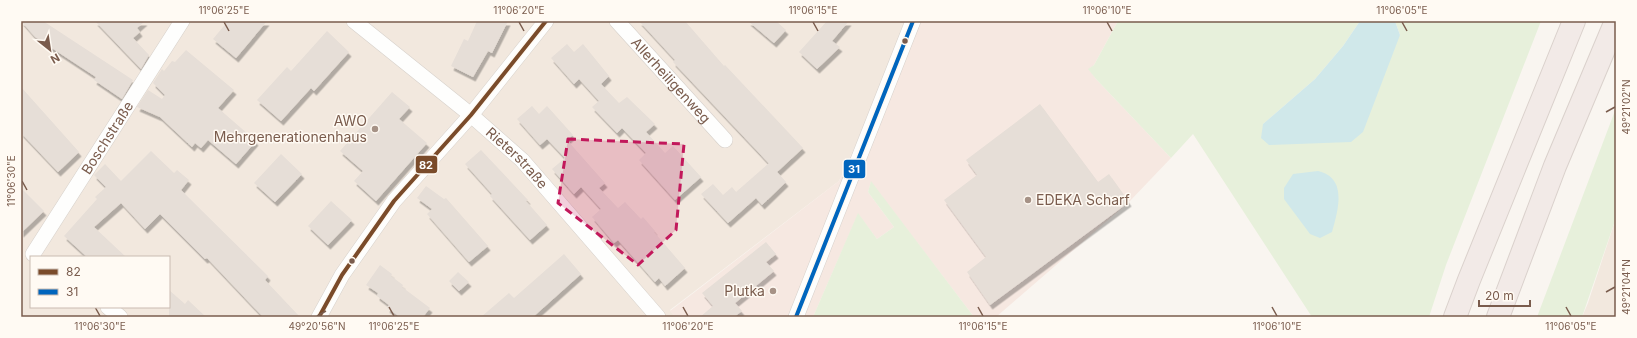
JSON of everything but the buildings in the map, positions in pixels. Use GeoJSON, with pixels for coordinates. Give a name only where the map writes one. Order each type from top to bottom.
{"type":"FeatureCollection","features":[{"type":"Feature","properties":{"kind":"highway"},"geometry":{"type":"LineString","coordinates":[[1456,317],[1469,280],[1574,21]]}},
{"type":"Feature","properties":{"kind":"highway"},"geometry":{"type":"LineString","coordinates":[[1498,317],[1555,166],[1614,25]]}},
{"type":"Feature","properties":{"kind":"street","name":"Boschstraße"},"geometry":{"type":"LineString","coordinates":[[30,253],[182,21]]}},
{"type":"Feature","properties":{"kind":"street","name":"Rieterstraße"},"geometry":{"type":"LineString","coordinates":[[354,21],[471,115],[522,160],[658,317]]}},
{"type":"Feature","properties":{"kind":"street"},"geometry":{"type":"LineString","coordinates":[[319,317],[342,274],[394,201],[471,115],[546,21]]}},
{"type":"Feature","properties":{"kind":"street","name":"Allerheiligenweg"},"geometry":{"type":"LineString","coordinates":[[617,21],[725,140]]}},
{"type":"Feature","properties":{"kind":"street"},"geometry":{"type":"LineString","coordinates":[[796,317],[913,21]]}},
{"type":"Feature","properties":{"kind":"street"},"geometry":{"type":"LineString","coordinates":[[109,308],[120,317]]}},
{"type":"Feature","properties":{"kind":"highlighted area"},"geometry":{"type":"Polygon","coordinates":[[[568,139],[684,144],[676,230],[638,265],[558,203],[568,139]]]}},
{"type":"Feature","properties":{"kind":"shaded area"},"geometry":{"type":"Polygon","coordinates":[[[21,21],[913,21],[839,181],[670,310],[675,317],[21,317],[21,21]]]}},
{"type":"Feature","properties":{"kind":"shaded area"},"geometry":{"type":"Polygon","coordinates":[[[913,21],[1118,21],[1094,65],[1089,69],[1096,79],[1171,158],[1129,202],[996,317],[974,317],[871,182],[868,192],[894,227],[877,239],[858,214],[813,317],[675,317],[670,311],[839,181],[913,21]]]}},
{"type":"Feature","properties":{"kind":"shaded area"},"geometry":{"type":"Polygon","coordinates":[[[1616,218],[1616,317],[1582,317],[1588,303],[1616,218]]]}},
{"type":"Feature","properties":{"kind":"green space"},"geometry":{"type":"Polygon","coordinates":[[[1118,21],[1360,21],[1343,46],[1315,79],[1263,124],[1400,35],[1395,21],[1541,21],[1446,265],[1429,317],[1312,317],[1193,134],[1171,158],[1088,69],[1094,65],[1118,21]]]}},
{"type":"Feature","properties":{"kind":"green space"},"geometry":{"type":"Polygon","coordinates":[[[1616,108],[1616,218],[1582,317],[1537,317],[1616,108]]]}},
{"type":"Feature","properties":{"kind":"green space"},"geometry":{"type":"Polygon","coordinates":[[[871,181],[974,317],[813,317],[858,213],[877,239],[894,227],[868,192],[871,181]]]}},
{"type":"Feature","properties":{"kind":"water"},"geometry":{"type":"Polygon","coordinates":[[[1360,21],[1395,21],[1400,35],[1363,132],[1351,142],[1269,145],[1261,138],[1263,124],[1315,79],[1343,46],[1360,21]]]}},
{"type":"Feature","properties":{"kind":"water"},"geometry":{"type":"Polygon","coordinates":[[[1318,171],[1334,180],[1338,196],[1337,214],[1332,232],[1320,238],[1310,234],[1284,199],[1284,188],[1293,174],[1318,171]]]}},
{"type":"Feature","properties":{"kind":"transit line","name":"82"},"geometry":{"type":"LineString","coordinates":[[319,317],[342,275],[394,201],[471,115],[546,21]]}},
{"type":"Feature","properties":{"kind":"transit line","name":"31"},"geometry":{"type":"LineString","coordinates":[[796,317],[913,21]]}},
{"type":"Feature","properties":{"kind":"place","name":"AWO Mehrgenerationenhaus"},"geometry":{"type":"Point","coordinates":[375,129]}},
{"type":"Feature","properties":{"kind":"place","name":"EDEKA Scharf"},"geometry":{"type":"Point","coordinates":[1028,200]}},
{"type":"Feature","properties":{"kind":"place","name":"Plutka"},"geometry":{"type":"Point","coordinates":[773,291]}}]}
